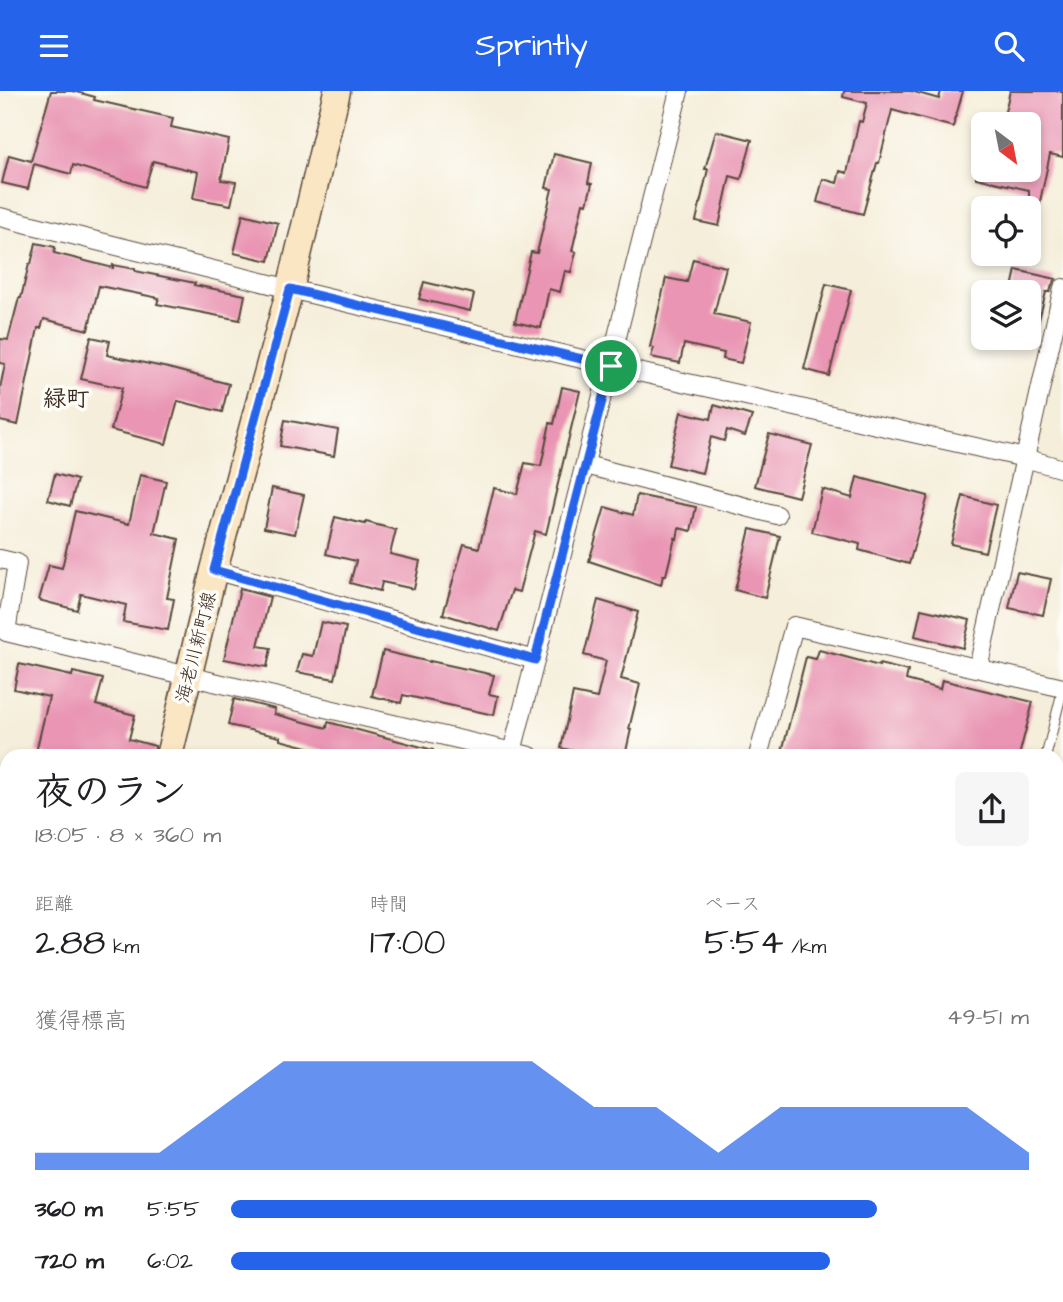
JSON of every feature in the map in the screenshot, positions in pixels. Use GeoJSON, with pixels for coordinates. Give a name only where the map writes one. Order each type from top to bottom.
{"type":"FeatureCollection","features":[{"type":"Feature","properties":{"kind":"main road","name":"海老川新町線"},"geometry":{"type":"LineString","coordinates":[[171,749],[214,570],[290,289],[337,91]]}},
{"type":"Feature","properties":{"kind":"street"},"geometry":{"type":"LineString","coordinates":[[512,749],[679,91]]}},
{"type":"Feature","properties":{"kind":"street"},"geometry":{"type":"LineString","coordinates":[[0,217],[611,366],[1063,469]]}},
{"type":"Feature","properties":{"kind":"street"},"geometry":{"type":"LineString","coordinates":[[978,668],[1063,288]]}},
{"type":"Feature","properties":{"kind":"street"},"geometry":{"type":"LineString","coordinates":[[586,465],[777,515]]}},
{"type":"Feature","properties":{"kind":"street"},"geometry":{"type":"LineString","coordinates":[[0,559],[17,563],[6,632],[490,749]]}},
{"type":"Feature","properties":{"kind":"street"},"geometry":{"type":"LineString","coordinates":[[214,570],[535,660]]}},
{"type":"Feature","properties":{"kind":"street"},"geometry":{"type":"LineString","coordinates":[[760,749],[793,626],[1063,688]]}},
{"type":"Feature","properties":{"kind":"lane"},"geometry":{"type":"LineString","coordinates":[[1048,749],[1063,688]]}},
{"type":"Feature","properties":{"kind":"building"},"geometry":{"type":"Polygon","coordinates":[[[51,91],[73,91],[95,97],[94,100],[173,118],[171,127],[229,140],[221,180],[236,182],[231,205],[193,198],[198,172],[153,161],[145,187],[73,165],[71,174],[34,164],[28,189],[2,183],[9,155],[31,161],[51,91]]]}},
{"type":"Feature","properties":{"kind":"building"},"geometry":{"type":"Polygon","coordinates":[[[844,91],[911,91],[939,99],[941,91],[963,91],[953,127],[892,110],[863,214],[817,202],[823,179],[837,183],[840,171],[847,173],[859,121],[862,122],[867,103],[843,97],[844,91]]]}},
{"type":"Feature","properties":{"kind":"building"},"geometry":{"type":"Polygon","coordinates":[[[1010,91],[1063,91],[1063,157],[1050,154],[1041,197],[1029,196],[1029,190],[994,182],[1041,182],[1041,112],[1005,112],[1010,91]]]}},
{"type":"Feature","properties":{"kind":"building"},"geometry":{"type":"Polygon","coordinates":[[[716,131],[752,140],[741,179],[730,176],[719,226],[696,221],[708,169],[705,169],[716,131]]]}},
{"type":"Feature","properties":{"kind":"building"},"geometry":{"type":"Polygon","coordinates":[[[554,154],[592,163],[588,183],[592,184],[587,204],[583,203],[572,251],[576,252],[571,272],[565,271],[560,292],[549,289],[541,328],[515,322],[531,252],[537,253],[552,189],[546,188],[554,154]]]}},
{"type":"Feature","properties":{"kind":"building"},"geometry":{"type":"Polygon","coordinates":[[[243,214],[278,223],[269,261],[234,253],[243,214]]]}},
{"type":"Feature","properties":{"kind":"building"},"geometry":{"type":"Polygon","coordinates":[[[36,243],[55,247],[54,253],[113,268],[113,265],[135,269],[245,295],[240,320],[157,304],[159,298],[99,286],[88,330],[44,319],[41,328],[38,328],[18,425],[0,421],[0,388],[5,364],[0,363],[0,339],[8,340],[36,243]]]}},
{"type":"Feature","properties":{"kind":"building"},"geometry":{"type":"Polygon","coordinates":[[[693,259],[726,267],[714,314],[751,322],[741,363],[723,359],[724,353],[684,344],[680,363],[651,357],[654,348],[650,347],[666,278],[687,282],[693,259]]]}},
{"type":"Feature","properties":{"kind":"building"},"geometry":{"type":"Polygon","coordinates":[[[1016,270],[1056,279],[1050,292],[1046,292],[1041,312],[1041,280],[1014,280],[1016,270]]]}},
{"type":"Feature","properties":{"kind":"building"},"geometry":{"type":"Polygon","coordinates":[[[424,282],[474,294],[470,311],[419,299],[424,282]]]}},
{"type":"Feature","properties":{"kind":"building"},"geometry":{"type":"Polygon","coordinates":[[[826,284],[851,290],[829,376],[804,369],[826,284]]]}},
{"type":"Feature","properties":{"kind":"building"},"geometry":{"type":"Polygon","coordinates":[[[91,337],[110,341],[107,355],[229,384],[222,412],[178,401],[166,444],[111,430],[122,388],[81,379],[91,337]]]}},
{"type":"Feature","properties":{"kind":"building"},"geometry":{"type":"Polygon","coordinates":[[[562,387],[580,391],[546,534],[535,531],[519,592],[512,590],[499,631],[443,614],[464,544],[479,548],[494,488],[517,494],[525,463],[541,466],[550,423],[554,424],[562,387]]]}},
{"type":"Feature","properties":{"kind":"building"},"geometry":{"type":"Polygon","coordinates":[[[714,405],[752,416],[745,436],[727,430],[724,441],[711,437],[702,473],[668,465],[681,412],[711,419],[714,405]]]}},
{"type":"Feature","properties":{"kind":"building"},"geometry":{"type":"Polygon","coordinates":[[[285,420],[338,430],[334,456],[280,446],[285,420]]]}},
{"type":"Feature","properties":{"kind":"building"},"geometry":{"type":"Polygon","coordinates":[[[769,434],[812,445],[798,497],[755,486],[769,434]]]}},
{"type":"Feature","properties":{"kind":"building"},"geometry":{"type":"Polygon","coordinates":[[[55,474],[77,480],[70,506],[48,500],[55,474]]]}},
{"type":"Feature","properties":{"kind":"building"},"geometry":{"type":"Polygon","coordinates":[[[140,475],[166,481],[154,533],[179,539],[167,598],[174,599],[168,630],[123,622],[126,605],[81,594],[77,610],[39,600],[49,565],[62,568],[75,511],[129,524],[140,475]]]}},
{"type":"Feature","properties":{"kind":"building"},"geometry":{"type":"Polygon","coordinates":[[[857,477],[928,496],[909,564],[859,550],[860,544],[812,532],[822,489],[852,498],[857,477]]]}},
{"type":"Feature","properties":{"kind":"building"},"geometry":{"type":"Polygon","coordinates":[[[272,488],[304,495],[295,534],[264,528],[272,488]]]}},
{"type":"Feature","properties":{"kind":"building"},"geometry":{"type":"Polygon","coordinates":[[[637,495],[696,507],[691,531],[679,528],[661,585],[589,561],[605,507],[633,515],[637,495]]]}},
{"type":"Feature","properties":{"kind":"building"},"geometry":{"type":"Polygon","coordinates":[[[963,496],[996,505],[985,552],[951,544],[963,496]]]}},
{"type":"Feature","properties":{"kind":"building"},"geometry":{"type":"Polygon","coordinates":[[[335,517],[396,530],[390,554],[420,561],[414,589],[382,582],[380,591],[350,583],[356,561],[326,554],[335,517]]]}},
{"type":"Feature","properties":{"kind":"building"},"geometry":{"type":"Polygon","coordinates":[[[750,529],[780,536],[765,598],[735,590],[750,529]]]}},
{"type":"Feature","properties":{"kind":"building"},"geometry":{"type":"Polygon","coordinates":[[[1017,572],[1051,579],[1043,615],[1009,608],[1017,572]]]}},
{"type":"Feature","properties":{"kind":"building"},"geometry":{"type":"Polygon","coordinates":[[[240,589],[270,597],[258,646],[271,648],[267,667],[224,659],[240,589]]]}},
{"type":"Feature","properties":{"kind":"building"},"geometry":{"type":"Polygon","coordinates":[[[598,600],[638,612],[621,679],[640,684],[627,749],[561,748],[573,693],[597,698],[606,661],[584,655],[598,600]]]}},
{"type":"Feature","properties":{"kind":"building"},"geometry":{"type":"Polygon","coordinates":[[[921,609],[970,620],[963,648],[915,636],[921,609]]]}},
{"type":"Feature","properties":{"kind":"building"},"geometry":{"type":"Polygon","coordinates":[[[321,622],[346,627],[335,679],[297,672],[302,654],[313,656],[321,622]]]}},
{"type":"Feature","properties":{"kind":"building"},"geometry":{"type":"Polygon","coordinates":[[[819,650],[908,671],[906,680],[940,689],[942,680],[1033,702],[1021,749],[783,749],[806,657],[816,659],[819,650]]]}},
{"type":"Feature","properties":{"kind":"building"},"geometry":{"type":"Polygon","coordinates":[[[383,651],[494,675],[489,694],[498,696],[494,715],[403,695],[401,703],[372,696],[383,651]]]}},
{"type":"Feature","properties":{"kind":"building"},"geometry":{"type":"Polygon","coordinates":[[[19,664],[72,676],[73,672],[103,679],[96,705],[135,715],[129,739],[155,746],[155,749],[37,749],[49,697],[14,689],[19,664]]]}},
{"type":"Feature","properties":{"kind":"building"},"geometry":{"type":"Polygon","coordinates":[[[234,699],[275,709],[274,714],[327,728],[328,722],[429,749],[315,749],[280,740],[280,737],[228,725],[234,699]]]}},
{"type":"Feature","properties":{"kind":"district","name":"緑町"},"geometry":{"type":"Point","coordinates":[66,398]}},
{"type":"Feature","properties":{"kind":"route"},"geometry":{"type":"LineString","coordinates":[[290,289],[611,366],[535,660],[214,570],[290,289]]}}]}
